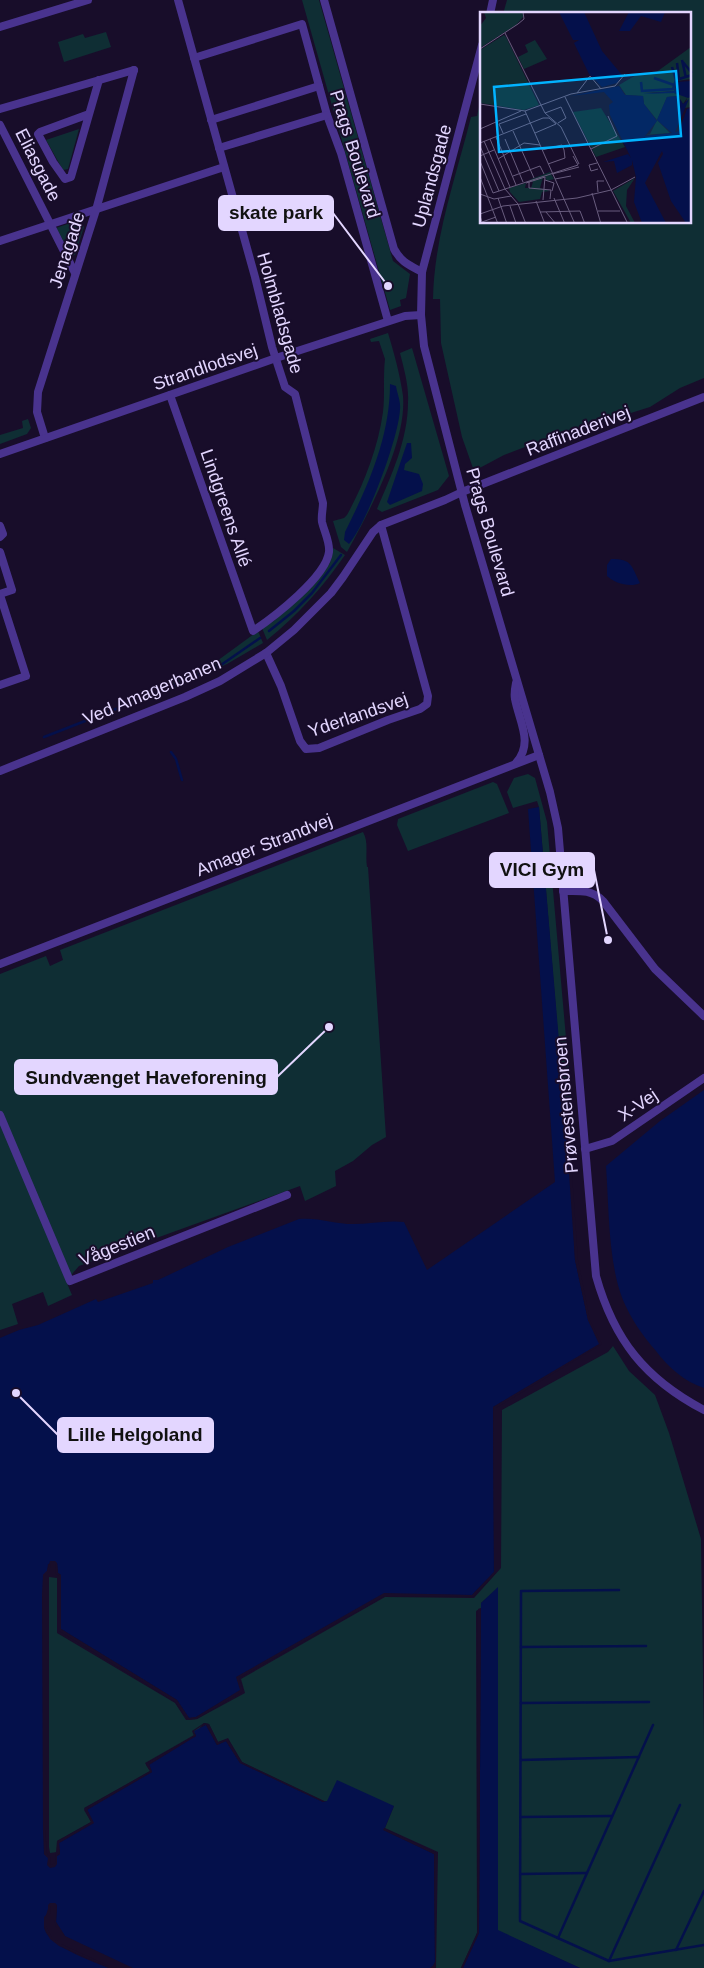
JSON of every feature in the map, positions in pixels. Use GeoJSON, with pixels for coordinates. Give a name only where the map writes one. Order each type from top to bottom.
{"type":"FeatureCollection","features":[{"type":"Feature","properties":{"kind":"street"},"geometry":{"type":"LineString","coordinates":[[0,27],[88,0]]}},
{"type":"Feature","properties":{"kind":"street","name":"Holmbladsgade"},"geometry":{"type":"LineString","coordinates":[[178,0],[276,358],[285,387],[295,394],[323,503],[322,520],[329,550],[326,561],[308,584],[276,615],[253,631]]}},
{"type":"Feature","properties":{"kind":"street","name":"Prags Boulevard"},"geometry":{"type":"LineString","coordinates":[[324,0],[394,249],[404,263],[422,272]]}},
{"type":"Feature","properties":{"kind":"street","name":"Prags Boulevard"},"geometry":{"type":"LineString","coordinates":[[194,58],[302,24],[327,115],[341,153],[388,322]]}},
{"type":"Feature","properties":{"kind":"street","name":"Uplandsgade"},"geometry":{"type":"LineString","coordinates":[[421,315],[422,272],[480,53]]}},
{"type":"Feature","properties":{"kind":"street","name":"Jenagade"},"geometry":{"type":"LineString","coordinates":[[44,438],[37,412],[38,392],[96,210],[134,70],[99,80]]}},
{"type":"Feature","properties":{"kind":"street"},"geometry":{"type":"LineString","coordinates":[[0,109],[99,80]]}},
{"type":"Feature","properties":{"kind":"street"},"geometry":{"type":"LineString","coordinates":[[89,114],[38,134],[53,162],[65,179],[71,177],[99,80]]}},
{"type":"Feature","properties":{"kind":"street"},"geometry":{"type":"LineString","coordinates":[[211,120],[319,86]]}},
{"type":"Feature","properties":{"kind":"street"},"geometry":{"type":"LineString","coordinates":[[218,148],[327,115]]}},
{"type":"Feature","properties":{"kind":"street","name":"Eliasgade"},"geometry":{"type":"LineString","coordinates":[[0,125],[52,224],[75,274]]}},
{"type":"Feature","properties":{"kind":"street"},"geometry":{"type":"LineString","coordinates":[[0,241],[224,168]]}},
{"type":"Feature","properties":{"kind":"street","name":"Prags Boulevard"},"geometry":{"type":"LineString","coordinates":[[421,315],[424,346],[462,492],[539,755]]}},
{"type":"Feature","properties":{"kind":"street","name":"Strandlodsvej"},"geometry":{"type":"LineString","coordinates":[[0,454],[276,358],[405,316],[421,315]]}},
{"type":"Feature","properties":{"kind":"street","name":"Lindgreens Allé"},"geometry":{"type":"LineString","coordinates":[[170,395],[253,631]]}},
{"type":"Feature","properties":{"kind":"street","name":"Raffinaderivej"},"geometry":{"type":"LineString","coordinates":[[462,492],[704,397]]}},
{"type":"Feature","properties":{"kind":"street","name":"Ved Amagerbanen"},"geometry":{"type":"LineString","coordinates":[[0,771],[185,697],[220,681],[266,653],[294,630],[344,577],[373,532],[381,525],[462,492]]}},
{"type":"Feature","properties":{"kind":"street","name":"Yderlandsvej"},"geometry":{"type":"LineString","coordinates":[[266,653],[300,742],[306,749],[319,748],[420,709],[427,704],[428,696],[381,525]]}},
{"type":"Feature","properties":{"kind":"street"},"geometry":{"type":"LineString","coordinates":[[0,526],[3,534],[0,537]]}},
{"type":"Feature","properties":{"kind":"street"},"geometry":{"type":"LineString","coordinates":[[0,552],[12,590],[0,594],[26,676],[0,685]]}},
{"type":"Feature","properties":{"kind":"street"},"geometry":{"type":"LineString","coordinates":[[515,764],[524,752],[525,746],[525,737],[514,697],[516,679]]}},
{"type":"Feature","properties":{"kind":"street","name":"Amager Strandvej"},"geometry":{"type":"LineString","coordinates":[[0,964],[539,755]]}},
{"type":"Feature","properties":{"kind":"street","name":"Prøvestensbroen"},"geometry":{"type":"LineString","coordinates":[[539,755],[558,828],[596,1276],[603,1301],[613,1325],[626,1347],[643,1367],[662,1384],[682,1399],[704,1410]]}},
{"type":"Feature","properties":{"kind":"street"},"geometry":{"type":"LineString","coordinates":[[563,891],[587,891],[596,893],[604,900],[655,970],[704,1016]]}},
{"type":"Feature","properties":{"kind":"street","name":"X-Vej"},"geometry":{"type":"LineString","coordinates":[[586,1149],[612,1141],[704,1078]]}},
{"type":"Feature","properties":{"kind":"street","name":"Vågestien"},"geometry":{"type":"LineString","coordinates":[[0,1116],[70,1281],[287,1195]]}},
{"type":"Feature","properties":{"kind":"green space"},"geometry":{"type":"Polygon","coordinates":[[[302,0],[319,0],[393,261],[410,274],[406,298],[400,300],[401,306],[390,310],[302,0]]]}},
{"type":"Feature","properties":{"kind":"green space"},"geometry":{"type":"Polygon","coordinates":[[[507,0],[704,0],[704,378],[680,388],[650,407],[538,442],[504,455],[474,471],[462,437],[441,343],[440,299],[433,299],[437,253],[447,207],[471,117],[477,116],[480,102],[480,224],[692,224],[692,12],[504,12],[507,0]]]}},
{"type":"Feature","properties":{"kind":"green space"},"geometry":{"type":"Polygon","coordinates":[[[106,32],[111,47],[64,62],[58,42],[83,34],[85,38],[106,32]]]}},
{"type":"Feature","properties":{"kind":"green space"},"geometry":{"type":"Polygon","coordinates":[[[79,129],[68,169],[63,170],[46,140],[79,129]]]}},
{"type":"Feature","properties":{"kind":"green space"},"geometry":{"type":"Polygon","coordinates":[[[76,221],[81,222],[84,227],[75,255],[72,256],[56,228],[76,221]]]}},
{"type":"Feature","properties":{"kind":"green space"},"geometry":{"type":"Polygon","coordinates":[[[388,333],[399,372],[403,396],[403,414],[393,455],[385,476],[347,552],[341,547],[333,521],[344,518],[347,515],[365,478],[374,452],[383,412],[385,359],[379,341],[371,342],[370,339],[388,333]]]}},
{"type":"Feature","properties":{"kind":"green space"},"geometry":{"type":"Polygon","coordinates":[[[412,348],[449,476],[438,490],[382,512],[377,509],[398,457],[407,416],[408,390],[400,353],[412,348]]]}},
{"type":"Feature","properties":{"kind":"green space"},"geometry":{"type":"Polygon","coordinates":[[[28,419],[31,428],[27,434],[0,444],[0,435],[23,428],[22,421],[28,419]]]}},
{"type":"Feature","properties":{"kind":"green space"},"geometry":{"type":"Polygon","coordinates":[[[333,548],[345,555],[309,600],[267,640],[262,628],[274,621],[300,597],[330,563],[333,548]]]}},
{"type":"Feature","properties":{"kind":"green space"},"geometry":{"type":"Polygon","coordinates":[[[258,631],[263,643],[227,664],[167,692],[164,685],[206,669],[258,631]]]}},
{"type":"Feature","properties":{"kind":"green space"},"geometry":{"type":"Polygon","coordinates":[[[528,774],[535,778],[547,822],[574,1129],[566,1130],[539,807],[537,801],[513,808],[507,792],[514,778],[528,774]]]}},
{"type":"Feature","properties":{"kind":"green space"},"geometry":{"type":"Polygon","coordinates":[[[493,782],[497,784],[509,813],[408,851],[397,825],[398,819],[493,782]]]}},
{"type":"Feature","properties":{"kind":"green space"},"geometry":{"type":"Polygon","coordinates":[[[363,832],[368,867],[386,1137],[372,1145],[353,1161],[335,1171],[336,1186],[305,1201],[300,1186],[79,1266],[66,1281],[72,1295],[48,1306],[43,1292],[12,1304],[18,1324],[0,1330],[0,974],[46,956],[50,966],[63,960],[60,950],[363,832]]]}},
{"type":"Feature","properties":{"kind":"green space"},"geometry":{"type":"Polygon","coordinates":[[[613,1346],[629,1371],[655,1395],[669,1433],[701,1539],[704,1742],[704,1968],[580,1968],[498,1931],[498,1588],[481,1603],[481,1608],[476,1611],[477,1933],[461,1968],[436,1968],[438,1852],[385,1828],[394,1806],[324,1801],[242,1762],[228,1738],[218,1742],[209,1724],[204,1723],[194,1735],[145,1763],[150,1771],[84,1808],[91,1822],[57,1841],[57,1852],[50,1853],[49,1577],[57,1578],[57,1633],[175,1703],[186,1720],[197,1719],[245,1693],[241,1679],[385,1597],[474,1598],[501,1568],[502,1410],[608,1352],[613,1346]]]}},
{"type":"Feature","properties":{"kind":"shaded area"},"geometry":{"type":"Polygon","coordinates":[[[390,384],[396,386],[400,406],[394,439],[373,499],[349,544],[344,540],[345,532],[362,497],[382,442],[389,404],[390,384]]]}},
{"type":"Feature","properties":{"kind":"shaded area"},"geometry":{"type":"Polygon","coordinates":[[[407,443],[411,443],[412,458],[405,464],[404,470],[419,474],[423,484],[422,491],[390,505],[387,502],[407,443]]]}},
{"type":"Feature","properties":{"kind":"shaded area"},"geometry":{"type":"Polygon","coordinates":[[[611,559],[627,562],[633,568],[640,583],[627,585],[610,579],[607,576],[607,565],[611,559]]]}},
{"type":"Feature","properties":{"kind":"shaded area"},"geometry":{"type":"Polygon","coordinates":[[[539,807],[571,1181],[575,1260],[588,1320],[600,1344],[493,1407],[494,1572],[472,1595],[384,1594],[237,1677],[241,1690],[196,1717],[189,1718],[177,1700],[61,1629],[61,1575],[58,1573],[57,1563],[48,1564],[47,1571],[43,1575],[44,1854],[48,1858],[48,1865],[54,1867],[57,1856],[60,1854],[59,1843],[93,1823],[87,1810],[152,1772],[149,1765],[196,1736],[194,1731],[206,1725],[217,1745],[226,1741],[240,1763],[323,1802],[327,1801],[337,1780],[394,1806],[384,1830],[434,1854],[435,1962],[430,1968],[133,1968],[65,1936],[56,1922],[57,1906],[55,1903],[50,1903],[44,1926],[46,1933],[52,1940],[70,1952],[108,1968],[0,1968],[0,1338],[38,1325],[96,1299],[98,1302],[153,1283],[153,1280],[158,1280],[228,1247],[299,1219],[353,1224],[391,1221],[404,1222],[427,1270],[555,1182],[528,809],[539,807]]]}},
{"type":"Feature","properties":{"kind":"shaded area"},"geometry":{"type":"Polygon","coordinates":[[[704,1090],[704,1388],[684,1378],[666,1363],[637,1327],[623,1300],[614,1269],[606,1166],[660,1121],[704,1090]]]}},
{"type":"Feature","properties":{"kind":"shaded area"},"geometry":{"type":"Polygon","coordinates":[[[498,1587],[498,1930],[580,1968],[463,1968],[479,1933],[481,1603],[498,1587]]]}},
{"type":"Feature","properties":{"kind":"pier"},"geometry":{"type":"Polygon","coordinates":[[[566,1130],[569,1130],[578,1260],[590,1320],[602,1344],[496,1408],[496,1573],[473,1597],[385,1596],[239,1678],[243,1689],[242,1692],[197,1719],[188,1720],[175,1702],[59,1631],[59,1576],[56,1574],[55,1564],[51,1564],[49,1572],[45,1576],[45,1830],[47,1853],[50,1857],[51,1865],[55,1863],[57,1841],[91,1822],[84,1810],[85,1808],[150,1771],[146,1765],[147,1763],[194,1736],[192,1731],[204,1723],[209,1724],[218,1742],[228,1739],[242,1762],[324,1801],[240,1763],[226,1741],[217,1745],[206,1725],[203,1725],[194,1731],[196,1736],[149,1764],[152,1772],[87,1809],[94,1823],[59,1843],[60,1854],[57,1856],[57,1864],[55,1867],[50,1868],[47,1865],[48,1858],[44,1854],[43,1830],[42,1595],[43,1575],[47,1571],[50,1561],[57,1563],[58,1573],[61,1575],[61,1629],[177,1700],[189,1718],[196,1717],[240,1690],[236,1677],[384,1593],[472,1595],[494,1572],[493,1407],[599,1344],[588,1320],[575,1260],[566,1130]]]}},
{"type":"Feature","properties":{"kind":"pier"},"geometry":{"type":"Polygon","coordinates":[[[481,1608],[479,1933],[463,1968],[461,1968],[477,1933],[478,1609],[481,1608]]]}},
{"type":"Feature","properties":{"kind":"pier"},"geometry":{"type":"Polygon","coordinates":[[[384,1828],[436,1853],[435,1968],[430,1968],[435,1962],[434,1854],[383,1830],[384,1828]]]}},
{"type":"Feature","properties":{"kind":"pier"},"geometry":{"type":"Polygon","coordinates":[[[50,1903],[57,1905],[56,1922],[65,1936],[56,1927],[54,1906],[51,1906],[50,1914],[46,1918],[46,1926],[52,1937],[61,1944],[110,1968],[59,1946],[50,1939],[44,1927],[44,1917],[48,1913],[48,1905],[50,1903]]]}},
{"type":"Feature","properties":{"kind":"waterway"},"geometry":{"type":"LineString","coordinates":[[269,631],[294,611],[312,593],[341,555]]}},
{"type":"Feature","properties":{"kind":"waterway"},"geometry":{"type":"LineString","coordinates":[[169,688],[221,665],[260,638]]}},
{"type":"Feature","properties":{"kind":"waterway"},"geometry":{"type":"LineString","coordinates":[[129,704],[162,691]]}},
{"type":"Feature","properties":{"kind":"waterway"},"geometry":{"type":"LineString","coordinates":[[44,737],[121,707]]}},
{"type":"Feature","properties":{"kind":"waterway"},"geometry":{"type":"LineString","coordinates":[[171,752],[176,759],[182,780]]}},
{"type":"Feature","properties":{"kind":"waterway"},"geometry":{"type":"LineString","coordinates":[[619,1590],[521,1591],[520,1921],[609,1961],[704,1945]]}},
{"type":"Feature","properties":{"kind":"waterway"},"geometry":{"type":"LineString","coordinates":[[521,1647],[646,1646]]}},
{"type":"Feature","properties":{"kind":"waterway"},"geometry":{"type":"LineString","coordinates":[[521,1703],[649,1702]]}},
{"type":"Feature","properties":{"kind":"waterway"},"geometry":{"type":"LineString","coordinates":[[558,1938],[653,1725]]}},
{"type":"Feature","properties":{"kind":"waterway"},"geometry":{"type":"LineString","coordinates":[[521,1760],[639,1757]]}},
{"type":"Feature","properties":{"kind":"waterway"},"geometry":{"type":"LineString","coordinates":[[609,1961],[680,1805]]}},
{"type":"Feature","properties":{"kind":"waterway"},"geometry":{"type":"LineString","coordinates":[[521,1817],[612,1816]]}},
{"type":"Feature","properties":{"kind":"waterway"},"geometry":{"type":"LineString","coordinates":[[521,1874],[587,1873]]}},
{"type":"Feature","properties":{"kind":"waterway"},"geometry":{"type":"LineString","coordinates":[[676,1950],[704,1891]]}},
{"type":"Feature","properties":{"kind":"place","name":"skate park"},"geometry":{"type":"Point","coordinates":[388,286]}},
{"type":"Feature","properties":{"kind":"place","name":"VICI Gym"},"geometry":{"type":"Point","coordinates":[608,940]}},
{"type":"Feature","properties":{"kind":"place","name":"Sundvænget Haveforening"},"geometry":{"type":"Point","coordinates":[329,1027]}},
{"type":"Feature","properties":{"kind":"place","name":"Lille Helgoland"},"geometry":{"type":"Point","coordinates":[16,1393]}}]}
